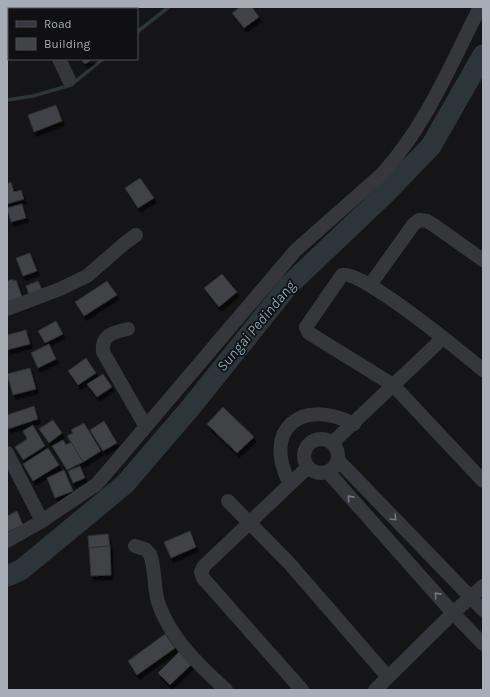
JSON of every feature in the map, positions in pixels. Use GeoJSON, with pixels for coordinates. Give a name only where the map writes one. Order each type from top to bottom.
{"type":"FeatureCollection","features":[{"type":"Feature","properties":{"kind":"street"},"geometry":{"type":"LineString","coordinates":[[7,541],[42,521],[98,484],[296,250],[382,174],[407,144],[424,117],[480,7]]}},
{"type":"Feature","properties":{"kind":"street"},"geometry":{"type":"LineString","coordinates":[[59,60],[69,80]]}},
{"type":"Feature","properties":{"kind":"street"},"geometry":{"type":"LineString","coordinates":[[370,285],[413,225],[419,220],[427,221],[435,226],[483,260]]}},
{"type":"Feature","properties":{"kind":"street"},"geometry":{"type":"LineString","coordinates":[[7,309],[60,289],[87,276],[125,242],[136,235]]}},
{"type":"Feature","properties":{"kind":"street"},"geometry":{"type":"LineString","coordinates":[[483,370],[443,338],[370,285],[349,274],[342,275],[308,324],[306,330],[392,385],[483,481]]}},
{"type":"Feature","properties":{"kind":"street"},"geometry":{"type":"LineString","coordinates":[[128,329],[116,332],[106,338],[102,344],[103,352],[146,427]]}},
{"type":"Feature","properties":{"kind":"street"},"geometry":{"type":"LineString","coordinates":[[332,443],[354,424],[392,385],[443,338]]}},
{"type":"Feature","properties":{"kind":"street"},"geometry":{"type":"LineString","coordinates":[[290,484],[281,463],[280,450],[281,443],[288,426],[305,416],[325,413],[342,418],[354,424]]}},
{"type":"Feature","properties":{"kind":"street"},"geometry":{"type":"LineString","coordinates":[[319,439],[332,443],[337,451],[338,460],[336,465],[328,472],[317,472],[308,466],[305,460],[305,453],[307,447],[312,442],[319,439]]}},
{"type":"Feature","properties":{"kind":"street"},"geometry":{"type":"LineString","coordinates":[[7,453],[42,521]]}},
{"type":"Feature","properties":{"kind":"street"},"geometry":{"type":"LineString","coordinates":[[338,460],[483,610]]}},
{"type":"Feature","properties":{"kind":"street"},"geometry":{"type":"LineString","coordinates":[[302,690],[201,575],[204,566],[308,466]]}},
{"type":"Feature","properties":{"kind":"street"},"geometry":{"type":"LineString","coordinates":[[328,472],[453,613],[483,644]]}},
{"type":"Feature","properties":{"kind":"street"},"geometry":{"type":"LineString","coordinates":[[228,501],[290,563],[388,677]]}},
{"type":"Feature","properties":{"kind":"street"},"geometry":{"type":"LineString","coordinates":[[135,546],[145,549],[150,554],[159,605],[175,635],[207,673],[226,690]]}},
{"type":"Feature","properties":{"kind":"street"},"geometry":{"type":"LineString","coordinates":[[375,690],[453,613],[483,586]]}},
{"type":"Feature","properties":{"kind":"building"},"geometry":{"type":"Polygon","coordinates":[[[7,7],[29,7],[8,8],[7,21],[7,7]]]}},
{"type":"Feature","properties":{"kind":"building"},"geometry":{"type":"Polygon","coordinates":[[[92,7],[93,8],[59,8],[92,7]]]}},
{"type":"Feature","properties":{"kind":"building"},"geometry":{"type":"Polygon","coordinates":[[[240,7],[252,7],[259,17],[244,28],[232,13],[240,7]]]}},
{"type":"Feature","properties":{"kind":"building"},"geometry":{"type":"Polygon","coordinates":[[[82,60],[91,60],[85,64],[82,60]]]}},
{"type":"Feature","properties":{"kind":"building"},"geometry":{"type":"Polygon","coordinates":[[[56,105],[62,121],[34,132],[28,115],[56,105]]]}},
{"type":"Feature","properties":{"kind":"building"},"geometry":{"type":"Polygon","coordinates":[[[140,178],[154,198],[138,208],[125,188],[140,178]]]}},
{"type":"Feature","properties":{"kind":"building"},"geometry":{"type":"Polygon","coordinates":[[[11,182],[14,192],[21,190],[24,199],[7,204],[7,184],[11,182]]]}},
{"type":"Feature","properties":{"kind":"building"},"geometry":{"type":"Polygon","coordinates":[[[22,204],[26,218],[11,222],[7,208],[22,204]]]}},
{"type":"Feature","properties":{"kind":"building"},"geometry":{"type":"Polygon","coordinates":[[[30,253],[37,271],[23,276],[16,258],[30,253]]]}},
{"type":"Feature","properties":{"kind":"building"},"geometry":{"type":"Polygon","coordinates":[[[222,274],[237,292],[219,307],[204,288],[222,274]]]}},
{"type":"Feature","properties":{"kind":"building"},"geometry":{"type":"Polygon","coordinates":[[[13,279],[13,281],[16,280],[22,297],[7,302],[7,281],[13,279]]]}},
{"type":"Feature","properties":{"kind":"building"},"geometry":{"type":"Polygon","coordinates":[[[38,281],[43,292],[30,297],[26,286],[38,281]]]}},
{"type":"Feature","properties":{"kind":"building"},"geometry":{"type":"Polygon","coordinates":[[[107,281],[117,295],[84,316],[75,302],[107,281]]]}},
{"type":"Feature","properties":{"kind":"building"},"geometry":{"type":"Polygon","coordinates":[[[56,321],[63,334],[45,343],[38,331],[56,321]]]}},
{"type":"Feature","properties":{"kind":"building"},"geometry":{"type":"Polygon","coordinates":[[[26,330],[30,344],[7,350],[7,335],[26,330]]]}},
{"type":"Feature","properties":{"kind":"building"},"geometry":{"type":"Polygon","coordinates":[[[49,344],[56,359],[38,368],[31,353],[49,344]]]}},
{"type":"Feature","properties":{"kind":"building"},"geometry":{"type":"Polygon","coordinates":[[[86,358],[96,373],[78,385],[68,371],[86,358]]]}},
{"type":"Feature","properties":{"kind":"building"},"geometry":{"type":"Polygon","coordinates":[[[30,368],[36,389],[13,395],[7,374],[30,368]]]}},
{"type":"Feature","properties":{"kind":"building"},"geometry":{"type":"Polygon","coordinates":[[[103,374],[112,387],[97,397],[87,384],[103,374]]]}},
{"type":"Feature","properties":{"kind":"building"},"geometry":{"type":"Polygon","coordinates":[[[34,406],[38,419],[8,429],[7,415],[34,406]]]}},
{"type":"Feature","properties":{"kind":"building"},"geometry":{"type":"Polygon","coordinates":[[[223,407],[254,437],[237,453],[207,424],[223,407]]]}},
{"type":"Feature","properties":{"kind":"building"},"geometry":{"type":"Polygon","coordinates":[[[53,420],[62,433],[49,443],[39,429],[53,420]]]}},
{"type":"Feature","properties":{"kind":"building"},"geometry":{"type":"Polygon","coordinates":[[[104,421],[117,443],[103,451],[90,430],[104,421]]]}},
{"type":"Feature","properties":{"kind":"building"},"geometry":{"type":"Polygon","coordinates":[[[84,423],[101,451],[83,462],[67,436],[73,433],[71,430],[84,423]]]}},
{"type":"Feature","properties":{"kind":"building"},"geometry":{"type":"Polygon","coordinates":[[[33,425],[45,446],[23,460],[15,447],[27,439],[23,431],[33,425]]]}},
{"type":"Feature","properties":{"kind":"building"},"geometry":{"type":"Polygon","coordinates":[[[63,440],[66,445],[71,442],[83,462],[67,470],[52,446],[63,440]]]}},
{"type":"Feature","properties":{"kind":"building"},"geometry":{"type":"Polygon","coordinates":[[[48,448],[59,465],[33,481],[23,464],[48,448]]]}},
{"type":"Feature","properties":{"kind":"building"},"geometry":{"type":"Polygon","coordinates":[[[80,466],[85,478],[73,483],[68,471],[80,466]]]}},
{"type":"Feature","properties":{"kind":"building"},"geometry":{"type":"Polygon","coordinates":[[[64,470],[73,491],[55,498],[47,478],[64,470]]]}},
{"type":"Feature","properties":{"kind":"building"},"geometry":{"type":"Polygon","coordinates":[[[17,511],[23,525],[7,532],[7,516],[17,511]]]}},
{"type":"Feature","properties":{"kind":"building"},"geometry":{"type":"Polygon","coordinates":[[[190,531],[196,547],[171,558],[164,542],[190,531]]]}},
{"type":"Feature","properties":{"kind":"building"},"geometry":{"type":"Polygon","coordinates":[[[108,534],[110,546],[89,548],[88,536],[108,534]]]}},
{"type":"Feature","properties":{"kind":"building"},"geometry":{"type":"Polygon","coordinates":[[[110,546],[111,575],[91,576],[89,548],[110,546]]]}},
{"type":"Feature","properties":{"kind":"building"},"geometry":{"type":"Polygon","coordinates":[[[165,634],[175,648],[137,675],[128,661],[165,634]]]}},
{"type":"Feature","properties":{"kind":"building"},"geometry":{"type":"Polygon","coordinates":[[[180,651],[193,663],[170,685],[158,673],[180,651]]]}},
{"type":"Feature","properties":{"kind":"waterway"},"geometry":{"type":"LineString","coordinates":[[138,31],[169,7]]}},
{"type":"Feature","properties":{"kind":"waterway","name":"Sungai Pedindang"},"geometry":{"type":"LineString","coordinates":[[7,576],[21,570],[125,484],[191,407],[288,286],[385,194],[431,146],[483,55]]}},
{"type":"Feature","properties":{"kind":"waterway"},"geometry":{"type":"LineString","coordinates":[[7,100],[33,96],[71,85],[102,60]]}}]}
